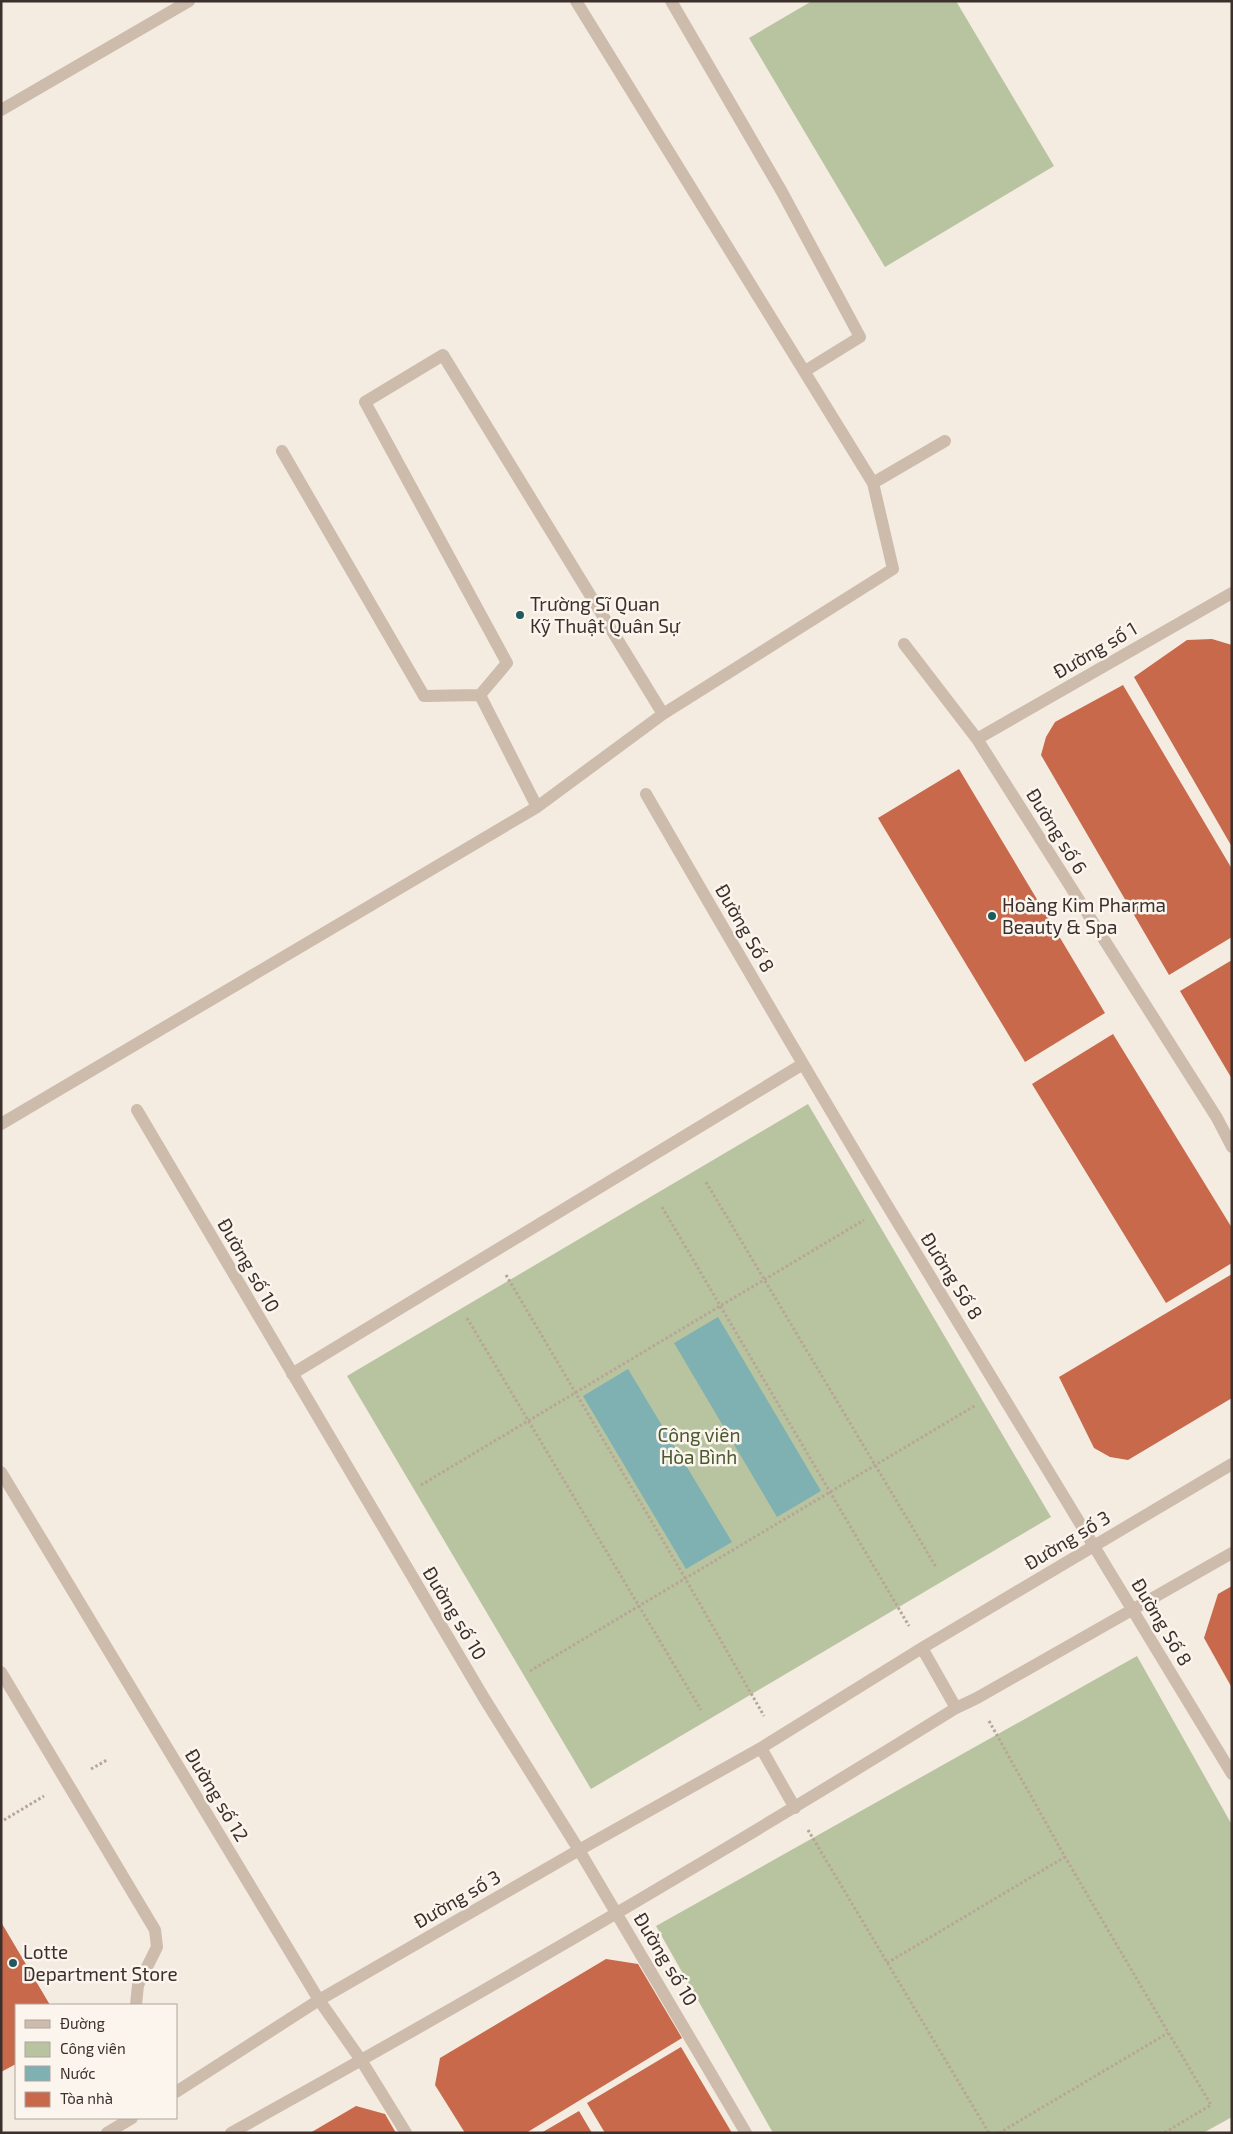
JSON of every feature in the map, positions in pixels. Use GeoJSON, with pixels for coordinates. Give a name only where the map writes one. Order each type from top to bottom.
{"type":"FeatureCollection","features":[{"type":"Feature","properties":{"kind":"street"},"geometry":{"type":"LineString","coordinates":[[1,110],[189,1]]}},
{"type":"Feature","properties":{"kind":"street"},"geometry":{"type":"LineString","coordinates":[[1,1124],[537,807],[663,714],[893,569],[873,483],[576,1]]}},
{"type":"Feature","properties":{"kind":"street"},"geometry":{"type":"LineString","coordinates":[[671,1],[782,192],[860,337],[805,371]]}},
{"type":"Feature","properties":{"kind":"street"},"geometry":{"type":"LineString","coordinates":[[282,451],[424,696],[480,695],[507,663],[365,402],[443,355],[663,714]]}},
{"type":"Feature","properties":{"kind":"street"},"geometry":{"type":"LineString","coordinates":[[873,483],[945,441]]}},
{"type":"Feature","properties":{"kind":"street","name":"Đường số 1"},"geometry":{"type":"LineString","coordinates":[[977,739],[1232,593]]}},
{"type":"Feature","properties":{"kind":"street","name":"Đường số 6"},"geometry":{"type":"LineString","coordinates":[[904,644],[977,739],[1217,1118],[1232,1147]]}},
{"type":"Feature","properties":{"kind":"street"},"geometry":{"type":"LineString","coordinates":[[480,695],[537,807]]}},
{"type":"Feature","properties":{"kind":"street","name":"Đường Số 8"},"geometry":{"type":"LineString","coordinates":[[646,794],[803,1064],[1232,1774]]}},
{"type":"Feature","properties":{"kind":"street"},"geometry":{"type":"LineString","coordinates":[[292,1374],[803,1064]]}},
{"type":"Feature","properties":{"kind":"street","name":"Đường số 10"},"geometry":{"type":"LineString","coordinates":[[137,1110],[484,1698],[579,1850],[746,2133]]}},
{"type":"Feature","properties":{"kind":"street","name":"Đường số 3"},"geometry":{"type":"LineString","coordinates":[[178,2087],[319,2000],[579,1850],[762,1748],[922,1648],[1232,1464]]}},
{"type":"Feature","properties":{"kind":"street","name":"Đường số 12"},"geometry":{"type":"LineString","coordinates":[[1,1472],[319,2000],[362,2060],[406,2133]]}},
{"type":"Feature","properties":{"kind":"street"},"geometry":{"type":"LineString","coordinates":[[231,2133],[362,2060],[616,1913],[795,1808],[956,1708],[1232,1553]]}},
{"type":"Feature","properties":{"kind":"street"},"geometry":{"type":"LineString","coordinates":[[922,1648],[956,1708]]}},
{"type":"Feature","properties":{"kind":"street"},"geometry":{"type":"LineString","coordinates":[[1,1672],[155,1930],[157,1947],[138,1985],[136,2004]]}},
{"type":"Feature","properties":{"kind":"street"},"geometry":{"type":"LineString","coordinates":[[762,1748],[795,1808]]}},
{"type":"Feature","properties":{"kind":"street"},"geometry":{"type":"LineString","coordinates":[[107,2133],[130,2119]]}},
{"type":"Feature","properties":{"kind":"path"},"geometry":{"type":"LineString","coordinates":[[706,1182],[936,1567]]}},
{"type":"Feature","properties":{"kind":"path"},"geometry":{"type":"LineString","coordinates":[[662,1207],[922,1648]]}},
{"type":"Feature","properties":{"kind":"path"},"geometry":{"type":"LineString","coordinates":[[421,1485],[869,1216]]}},
{"type":"Feature","properties":{"kind":"path"},"geometry":{"type":"LineString","coordinates":[[492,1253],[685,1578],[777,1738]]}},
{"type":"Feature","properties":{"kind":"path"},"geometry":{"type":"LineString","coordinates":[[467,1318],[701,1710]]}},
{"type":"Feature","properties":{"kind":"path"},"geometry":{"type":"LineString","coordinates":[[530,1671],[979,1404]]}},
{"type":"Feature","properties":{"kind":"path"},"geometry":{"type":"LineString","coordinates":[[976,1698],[1064,1857],[1211,2105],[1164,2133]]}},
{"type":"Feature","properties":{"kind":"path"},"geometry":{"type":"LineString","coordinates":[[795,1808],[989,2133]]}},
{"type":"Feature","properties":{"kind":"path"},"geometry":{"type":"LineString","coordinates":[[887,1963],[1064,1857]]}},
{"type":"Feature","properties":{"kind":"path"},"geometry":{"type":"LineString","coordinates":[[998,2133],[1168,2033]]}},
{"type":"Feature","properties":{"kind":"green space"},"geometry":{"type":"Polygon","coordinates":[[[812,1],[956,1],[1054,166],[885,267],[749,38],[812,1]]]}},
{"type":"Feature","properties":{"kind":"green space","name":"Công viên Hòa Bình"},"geometry":{"type":"Polygon","coordinates":[[[808,1104],[1051,1517],[591,1789],[347,1376],[808,1104]]]}},
{"type":"Feature","properties":{"kind":"green space"},"geometry":{"type":"Polygon","coordinates":[[[1137,1656],[1232,1825],[1232,2117],[1203,2133],[773,2133],[656,1926],[1137,1656]]]}},
{"type":"Feature","properties":{"kind":"water"},"geometry":{"type":"Polygon","coordinates":[[[718,1317],[821,1491],[777,1517],[674,1343],[718,1317]]]}},
{"type":"Feature","properties":{"kind":"water"},"geometry":{"type":"Polygon","coordinates":[[[628,1369],[732,1542],[686,1569],[583,1396],[628,1369]]]}},
{"type":"Feature","properties":{"kind":"building"},"geometry":{"type":"Polygon","coordinates":[[[1212,639],[1232,645],[1232,847],[1134,677],[1187,640],[1212,639]]]}},
{"type":"Feature","properties":{"kind":"building"},"geometry":{"type":"Polygon","coordinates":[[[1123,685],[1232,869],[1232,937],[1169,975],[1041,755],[1046,737],[1055,722],[1123,685]]]}},
{"type":"Feature","properties":{"kind":"building","name":"Hoàng Kim Pharma Beauty & Spa"},"geometry":{"type":"Polygon","coordinates":[[[959,769],[1105,1013],[1025,1062],[878,818],[959,769]]]}},
{"type":"Feature","properties":{"kind":"building"},"geometry":{"type":"Polygon","coordinates":[[[1232,960],[1232,1079],[1180,991],[1232,960]]]}},
{"type":"Feature","properties":{"kind":"building"},"geometry":{"type":"Polygon","coordinates":[[[1113,1034],[1232,1228],[1232,1263],[1166,1303],[1032,1084],[1113,1034]]]}},
{"type":"Feature","properties":{"kind":"building"},"geometry":{"type":"Polygon","coordinates":[[[1232,1274],[1232,1398],[1128,1460],[1110,1457],[1094,1448],[1059,1377],[1232,1274]]]}},
{"type":"Feature","properties":{"kind":"building"},"geometry":{"type":"Polygon","coordinates":[[[1232,1586],[1232,1688],[1204,1638],[1218,1594],[1232,1586]]]}},
{"type":"Feature","properties":{"kind":"building","name":"Lotte Department Store"},"geometry":{"type":"Polygon","coordinates":[[[1,1922],[49,2004],[15,2004],[15,2065],[1,2072],[1,1922]]]}},
{"type":"Feature","properties":{"kind":"building"},"geometry":{"type":"Polygon","coordinates":[[[606,1959],[638,1964],[682,2038],[526,2133],[465,2133],[435,2085],[440,2058],[606,1959]]]}},
{"type":"Feature","properties":{"kind":"building"},"geometry":{"type":"Polygon","coordinates":[[[681,2047],[732,2133],[605,2133],[587,2103],[681,2047]]]}},
{"type":"Feature","properties":{"kind":"building"},"geometry":{"type":"Polygon","coordinates":[[[356,2106],[385,2114],[396,2133],[310,2133],[356,2106]]]}},
{"type":"Feature","properties":{"kind":"building"},"geometry":{"type":"Polygon","coordinates":[[[579,2111],[592,2133],[541,2133],[579,2111]]]}},
{"type":"Feature","properties":{"kind":"place","name":"Trường Sĩ Quan Kỹ Thuật Quân Sự"},"geometry":{"type":"Point","coordinates":[520,615]}},
{"type":"Feature","properties":{"kind":"place","name":"Hoàng Kim Pharma Beauty & Spa"},"geometry":{"type":"Point","coordinates":[992,916]}},
{"type":"Feature","properties":{"kind":"place","name":"Lotte Department Store"},"geometry":{"type":"Point","coordinates":[13,1963]}}]}
